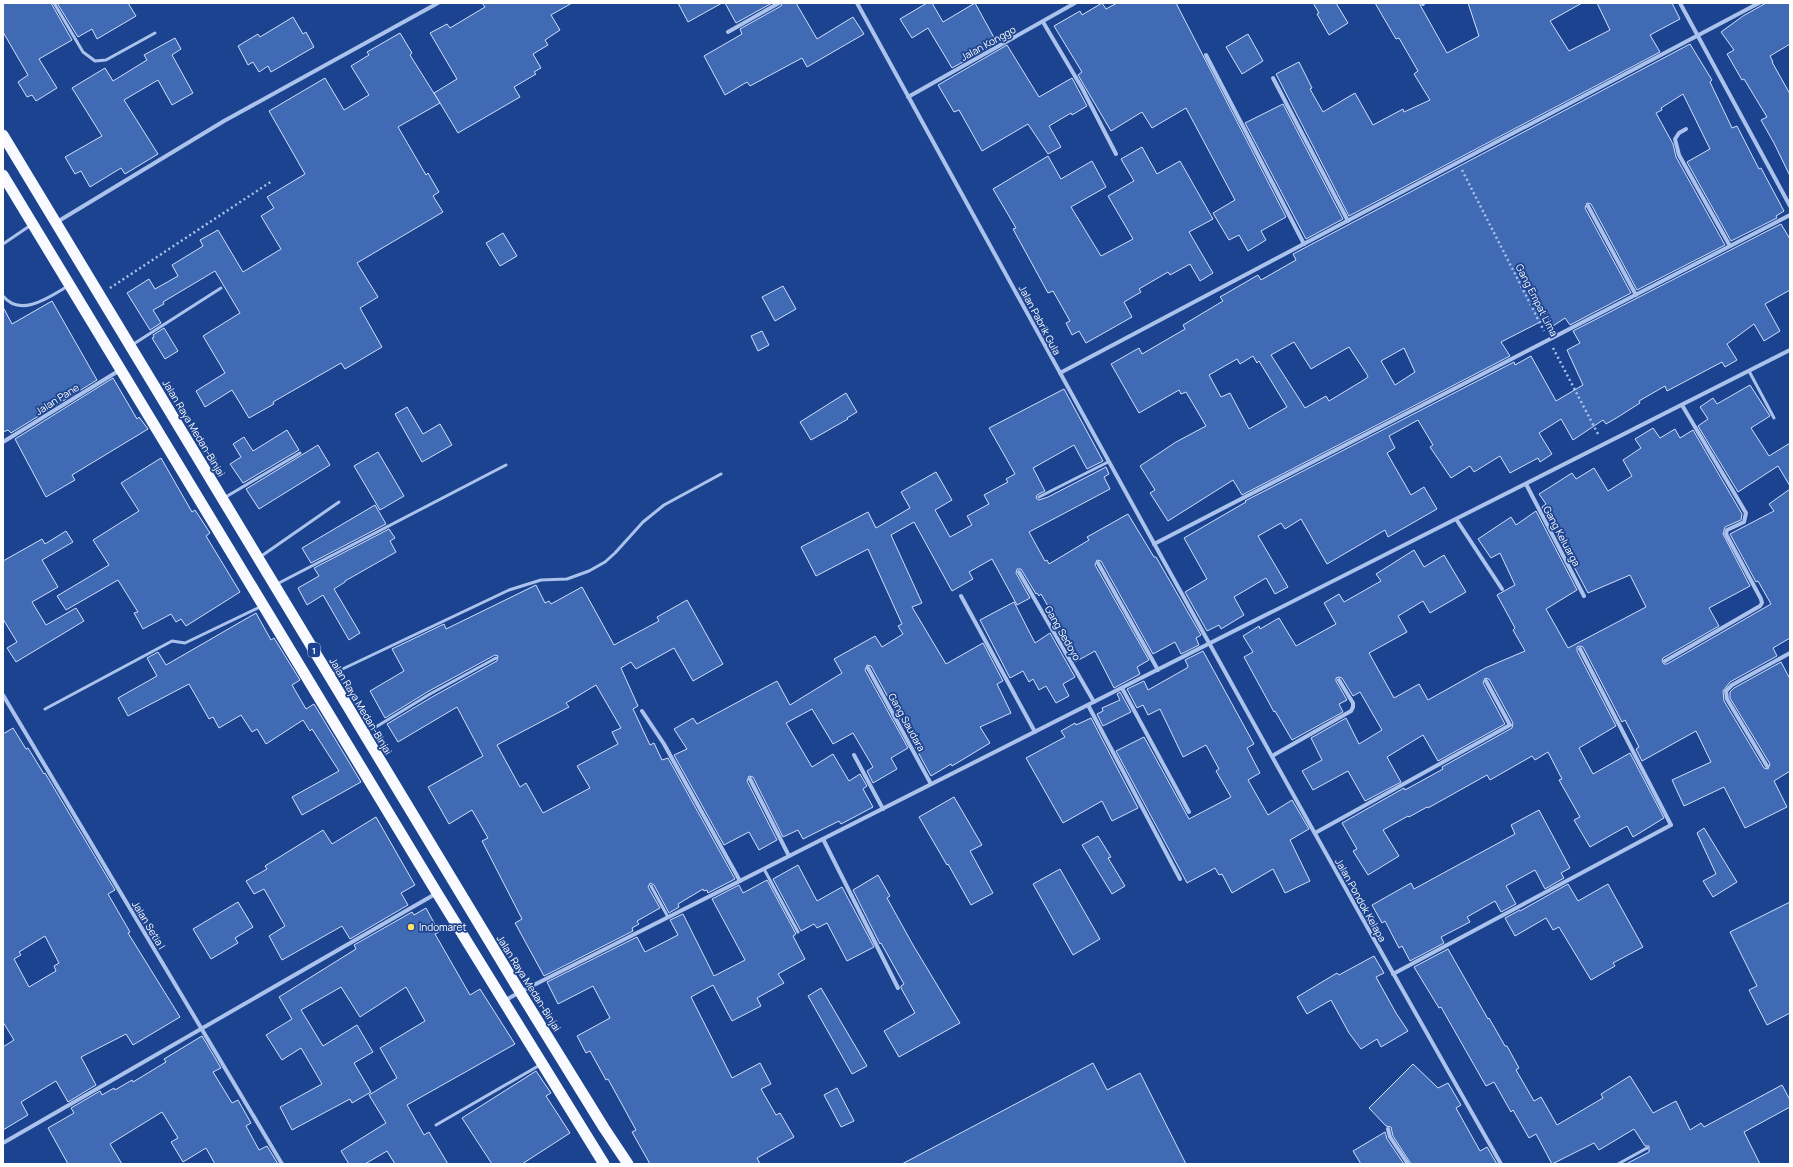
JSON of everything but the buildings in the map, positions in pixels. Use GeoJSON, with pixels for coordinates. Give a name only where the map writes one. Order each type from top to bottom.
{"type":"FeatureCollection","features":[{"type":"Feature","properties":{"kind":"highway","name":"Jalan Raya Medan-Binjai"},"geometry":{"type":"LineString","coordinates":[[3,134],[520,992],[628,1164]]}},
{"type":"Feature","properties":{"kind":"highway","name":"1"},"geometry":{"type":"LineString","coordinates":[[3,175],[437,893],[604,1164]]}},
{"type":"Feature","properties":{"kind":"street"},"geometry":{"type":"LineString","coordinates":[[56,223],[224,121],[438,3]]}},
{"type":"Feature","properties":{"kind":"street"},"geometry":{"type":"LineString","coordinates":[[728,32],[779,3]]}},
{"type":"Feature","properties":{"kind":"street","name":"Jalan Pabrik Gula"},"geometry":{"type":"LineString","coordinates":[[857,3],[1108,462],[1210,644]]}},
{"type":"Feature","properties":{"kind":"street"},"geometry":{"type":"LineString","coordinates":[[1680,3],[1790,206]]}},
{"type":"Feature","properties":{"kind":"street"},"geometry":{"type":"LineString","coordinates":[[1060,373],[1759,3]]}},
{"type":"Feature","properties":{"kind":"street","name":"Jalan Konggo"},"geometry":{"type":"LineString","coordinates":[[908,97],[1073,4]]}},
{"type":"Feature","properties":{"kind":"street"},"geometry":{"type":"LineString","coordinates":[[1043,22],[1082,88],[1116,154]]}},
{"type":"Feature","properties":{"kind":"street"},"geometry":{"type":"LineString","coordinates":[[1206,55],[1304,244]]}},
{"type":"Feature","properties":{"kind":"street"},"geometry":{"type":"LineString","coordinates":[[1273,78],[1348,221]]}},
{"type":"Feature","properties":{"kind":"street"},"geometry":{"type":"LineString","coordinates":[[1686,129],[1679,133],[1675,139],[1679,155],[1730,246]]}},
{"type":"Feature","properties":{"kind":"street"},"geometry":{"type":"LineString","coordinates":[[1588,206],[1636,295]]}},
{"type":"Feature","properties":{"kind":"street"},"geometry":{"type":"LineString","coordinates":[[1154,544],[1790,215]]}},
{"type":"Feature","properties":{"kind":"street"},"geometry":{"type":"LineString","coordinates":[[504,1001],[764,868],[1790,350]]}},
{"type":"Feature","properties":{"kind":"street","name":"Jalan Pane"},"geometry":{"type":"LineString","coordinates":[[3,442],[120,370]]}},
{"type":"Feature","properties":{"kind":"street"},"geometry":{"type":"LineString","coordinates":[[1665,661],[1760,606],[1762,603],[1726,534],[1727,530],[1744,522],[1746,514],[1682,405]]}},
{"type":"Feature","properties":{"kind":"street","name":"Gang Keluarga"},"geometry":{"type":"LineString","coordinates":[[1526,484],[1584,596]]}},
{"type":"Feature","properties":{"kind":"street"},"geometry":{"type":"LineString","coordinates":[[1456,519],[1502,588]]}},
{"type":"Feature","properties":{"kind":"street"},"geometry":{"type":"LineString","coordinates":[[1098,563],[1158,670]]}},
{"type":"Feature","properties":{"kind":"street","name":"Gang Sedoyo"},"geometry":{"type":"LineString","coordinates":[[1019,572],[1094,702]]}},
{"type":"Feature","properties":{"kind":"street"},"geometry":{"type":"LineString","coordinates":[[961,596],[1035,732]]}},
{"type":"Feature","properties":{"kind":"street","name":"Jalan Pondok Kelapa"},"geometry":{"type":"LineString","coordinates":[[1210,644],[1393,974],[1501,1164]]}},
{"type":"Feature","properties":{"kind":"street"},"geometry":{"type":"LineString","coordinates":[[1393,974],[1671,825],[1580,649]]}},
{"type":"Feature","properties":{"kind":"street"},"geometry":{"type":"LineString","coordinates":[[1767,766],[1727,699],[1726,691],[1732,685],[1790,653]]}},
{"type":"Feature","properties":{"kind":"street","name":"Gang Saudara"},"geometry":{"type":"LineString","coordinates":[[868,668],[931,784]]}},
{"type":"Feature","properties":{"kind":"street"},"geometry":{"type":"LineString","coordinates":[[1272,756],[1351,711],[1353,703],[1339,680]]}},
{"type":"Feature","properties":{"kind":"street"},"geometry":{"type":"LineString","coordinates":[[1315,833],[1510,725],[1486,681]]}},
{"type":"Feature","properties":{"kind":"street"},"geometry":{"type":"LineString","coordinates":[[1122,688],[1189,812]]}},
{"type":"Feature","properties":{"kind":"street","name":"Jalan Setia I"},"geometry":{"type":"LineString","coordinates":[[3,695],[282,1164]]}},
{"type":"Feature","properties":{"kind":"street"},"geometry":{"type":"LineString","coordinates":[[1088,705],[1180,879]]}},
{"type":"Feature","properties":{"kind":"street"},"geometry":{"type":"LineString","coordinates":[[642,711],[664,744],[740,881]]}},
{"type":"Feature","properties":{"kind":"street"},"geometry":{"type":"LineString","coordinates":[[854,755],[883,809]]}},
{"type":"Feature","properties":{"kind":"street"},"geometry":{"type":"LineString","coordinates":[[750,779],[789,856]]}},
{"type":"Feature","properties":{"kind":"street"},"geometry":{"type":"LineString","coordinates":[[823,839],[898,988]]}},
{"type":"Feature","properties":{"kind":"street"},"geometry":{"type":"LineString","coordinates":[[3,1143],[437,893]]}},
{"type":"Feature","properties":{"kind":"street"},"geometry":{"type":"LineString","coordinates":[[1388,1129],[1390,1137],[1408,1164]]}},
{"type":"Feature","properties":{"kind":"lane"},"geometry":{"type":"LineString","coordinates":[[54,3],[83,52],[94,61],[106,60],[154,33]]}},
{"type":"Feature","properties":{"kind":"lane"},"geometry":{"type":"LineString","coordinates":[[3,244],[33,224]]}},
{"type":"Feature","properties":{"kind":"lane"},"geometry":{"type":"LineString","coordinates":[[3,296],[8,301],[21,306],[38,303],[69,285]]}},
{"type":"Feature","properties":{"kind":"lane"},"geometry":{"type":"LineString","coordinates":[[130,346],[221,288]]}},
{"type":"Feature","properties":{"kind":"lane"},"geometry":{"type":"LineString","coordinates":[[1749,371],[1774,418]]}},
{"type":"Feature","properties":{"kind":"lane"},"geometry":{"type":"LineString","coordinates":[[223,499],[300,453]]}},
{"type":"Feature","properties":{"kind":"lane"},"geometry":{"type":"LineString","coordinates":[[1039,497],[1108,462]]}},
{"type":"Feature","properties":{"kind":"lane"},"geometry":{"type":"LineString","coordinates":[[275,586],[506,465]]}},
{"type":"Feature","properties":{"kind":"lane"},"geometry":{"type":"LineString","coordinates":[[329,675],[509,590],[542,580],[567,579],[589,571],[605,562],[616,553],[639,526],[664,505],[720,474]]}},
{"type":"Feature","properties":{"kind":"lane"},"geometry":{"type":"LineString","coordinates":[[258,558],[339,502]]}},
{"type":"Feature","properties":{"kind":"lane"},"geometry":{"type":"LineString","coordinates":[[45,709],[172,641],[185,643],[263,606]]}},
{"type":"Feature","properties":{"kind":"lane"},"geometry":{"type":"LineString","coordinates":[[364,734],[430,694],[496,658]]}},
{"type":"Feature","properties":{"kind":"lane"},"geometry":{"type":"LineString","coordinates":[[764,868],[798,932]]}},
{"type":"Feature","properties":{"kind":"lane"},"geometry":{"type":"LineString","coordinates":[[651,886],[668,917]]}},
{"type":"Feature","properties":{"kind":"lane"},"geometry":{"type":"LineString","coordinates":[[436,1125],[543,1063]]}},
{"type":"Feature","properties":{"kind":"lane"},"geometry":{"type":"LineString","coordinates":[[1618,1164],[1647,1148]]}},
{"type":"Feature","properties":{"kind":"path","name":"Gang Empat Lima"},"geometry":{"type":"LineString","coordinates":[[1458,162],[1603,445]]}},
{"type":"Feature","properties":{"kind":"path"},"geometry":{"type":"LineString","coordinates":[[100,295],[272,181]]}},
{"type":"Feature","properties":{"kind":"place","name":"Indomaret"},"geometry":{"type":"Point","coordinates":[411,927]}}]}
